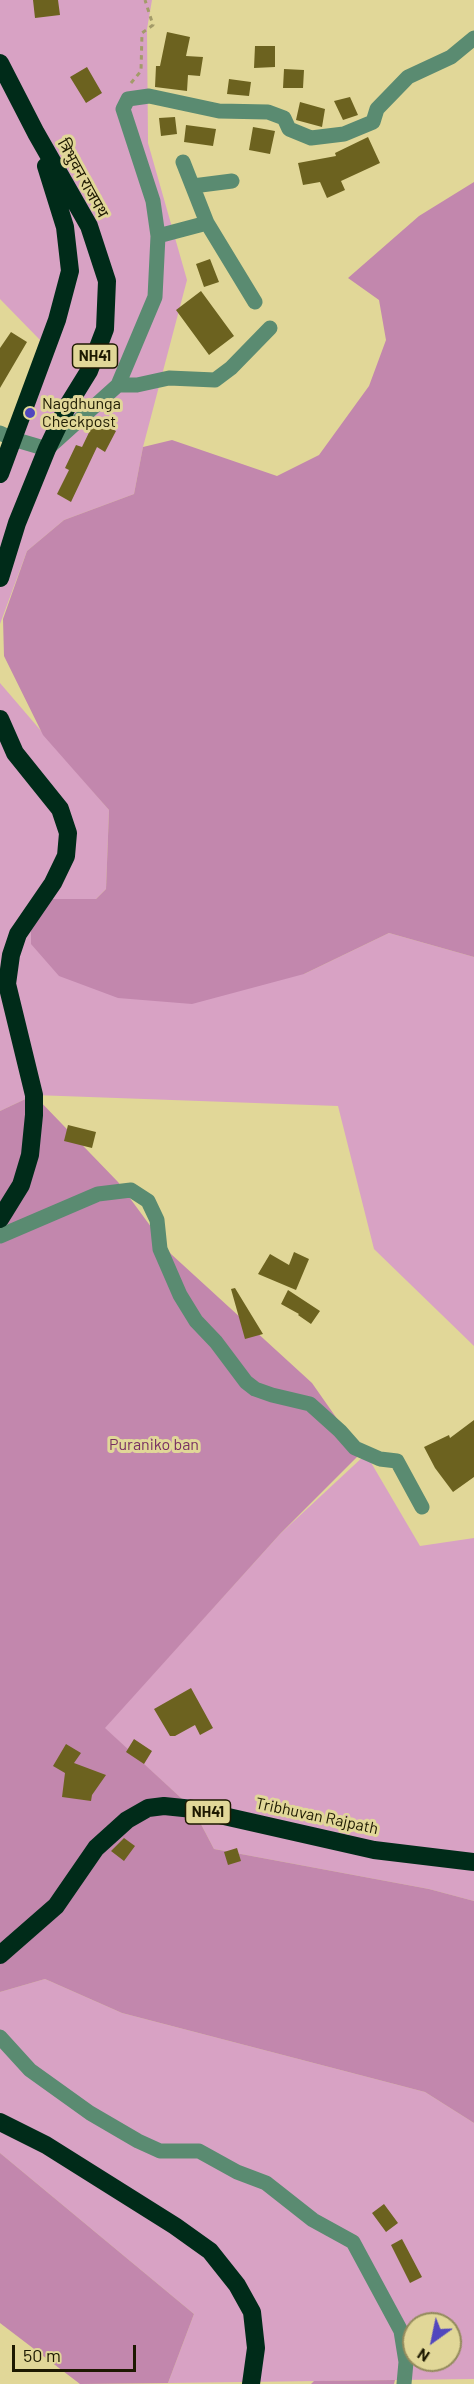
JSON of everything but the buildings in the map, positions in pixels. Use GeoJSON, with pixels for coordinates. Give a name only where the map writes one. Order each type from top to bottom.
{"type":"FeatureCollection","features":[{"type":"Feature","properties":{"kind":"highway","name":"त्रिभुवन राजपथ"},"geometry":{"type":"LineString","coordinates":[[0,63],[36,133],[89,226],[107,281],[105,329],[89,371],[68,405],[46,450],[17,523],[0,578]]}},
{"type":"Feature","properties":{"kind":"highway","name":"त्रिभुवन राजपथ"},"geometry":{"type":"LineString","coordinates":[[0,474],[4,437],[57,320],[70,271],[65,226],[36,133]]}},
{"type":"Feature","properties":{"kind":"highway"},"geometry":{"type":"LineString","coordinates":[[0,719],[15,753],[60,809],[68,833],[66,856],[53,883],[18,934],[11,955],[7,984],[34,1095],[34,1115],[30,1155],[21,1185],[0,1219]]}},
{"type":"Feature","properties":{"kind":"highway","name":"Tribhuvan Rajpath"},"geometry":{"type":"LineString","coordinates":[[0,1954],[56,1906],[96,1848],[127,1820],[148,1808],[164,1806],[193,1809],[374,1850],[474,1862]]}},
{"type":"Feature","properties":{"kind":"highway"},"geometry":{"type":"LineString","coordinates":[[0,2122],[46,2145],[175,2226],[210,2251],[237,2285],[252,2312],[256,2348],[251,2384]]}},
{"type":"Feature","properties":{"kind":"street"},"geometry":{"type":"LineString","coordinates":[[4,437],[46,450],[118,385],[154,297],[158,236],[153,201],[123,109],[128,99],[149,96],[219,111],[268,112],[284,117],[289,129],[311,138],[344,134],[373,122],[377,109],[408,77],[451,57],[474,38]]}},
{"type":"Feature","properties":{"kind":"street"},"geometry":{"type":"LineString","coordinates":[[183,162],[207,223],[255,302]]}},
{"type":"Feature","properties":{"kind":"street"},"geometry":{"type":"LineString","coordinates":[[193,186],[232,181]]}},
{"type":"Feature","properties":{"kind":"street"},"geometry":{"type":"LineString","coordinates":[[158,236],[207,223]]}},
{"type":"Feature","properties":{"kind":"street"},"geometry":{"type":"LineString","coordinates":[[118,385],[137,385],[169,378],[214,380],[231,368],[270,328]]}},
{"type":"Feature","properties":{"kind":"street"},"geometry":{"type":"LineString","coordinates":[[0,1236],[98,1194],[131,1190],[148,1201],[157,1220],[160,1249],[180,1294],[196,1321],[216,1342],[246,1382],[255,1389],[272,1395],[310,1404],[355,1448],[373,1456],[397,1461],[422,1507]]}},
{"type":"Feature","properties":{"kind":"street"},"geometry":{"type":"LineString","coordinates":[[0,2037],[30,2070],[90,2113],[138,2142],[160,2151],[198,2151],[237,2172],[266,2183],[312,2220],[353,2242],[401,2331],[406,2362],[404,2384]]}},
{"type":"Feature","properties":{"kind":"path"},"geometry":{"type":"LineString","coordinates":[[128,99],[131,83],[141,71],[142,33],[153,25],[145,0]]}},
{"type":"Feature","properties":{"kind":"shaded area"},"geometry":{"type":"Polygon","coordinates":[[[0,0],[152,0],[147,29],[148,143],[187,280],[143,447],[134,494],[64,520],[27,551],[0,624],[0,464],[40,340],[0,299],[0,0]]]}},
{"type":"Feature","properties":{"kind":"shaded area"},"geometry":{"type":"Polygon","coordinates":[[[0,683],[109,810],[106,889],[96,899],[46,899],[304,974],[389,933],[474,957],[474,1346],[374,1249],[338,1106],[34,1095],[0,1111],[0,683]]]}},
{"type":"Feature","properties":{"kind":"shaded area"},"geometry":{"type":"Polygon","coordinates":[[[366,1454],[420,1546],[474,1538],[474,1901],[429,1889],[214,1849],[193,1809],[104,1728],[280,1534],[366,1454]]]}},
{"type":"Feature","properties":{"kind":"shaded area"},"geometry":{"type":"Polygon","coordinates":[[[45,1979],[122,2013],[425,2092],[474,2123],[474,2379],[168,2383],[194,2314],[0,2153],[0,1992],[45,1979]]]}},
{"type":"Feature","properties":{"kind":"green space"},"geometry":{"type":"Polygon","coordinates":[[[474,182],[474,957],[389,933],[304,974],[192,1004],[118,998],[59,976],[31,944],[31,931],[46,899],[96,899],[106,889],[109,810],[43,735],[4,656],[3,619],[27,551],[64,520],[134,494],[143,447],[172,440],[277,476],[319,455],[369,386],[386,340],[379,300],[348,278],[419,216],[474,182]]]}},
{"type":"Feature","properties":{"kind":"green space","name":"Puraniko ban"},"geometry":{"type":"Polygon","coordinates":[[[34,1095],[118,1182],[171,1254],[312,1383],[361,1453],[280,1534],[105,1728],[193,1809],[214,1849],[429,1889],[474,1901],[474,2123],[425,2092],[122,2013],[45,1979],[0,1992],[0,1111],[34,1095]]]}},
{"type":"Feature","properties":{"kind":"green space"},"geometry":{"type":"Polygon","coordinates":[[[0,2153],[194,2314],[168,2383],[80,2384],[0,2323],[0,2153]]]}},
{"type":"Feature","properties":{"kind":"green space"},"geometry":{"type":"Polygon","coordinates":[[[395,2380],[394,2384],[311,2384],[314,2381],[395,2380]]]}},
{"type":"Feature","properties":{"kind":"place","name":"Nagdhunga Checkpost"},"geometry":{"type":"Point","coordinates":[30,413]}}]}
